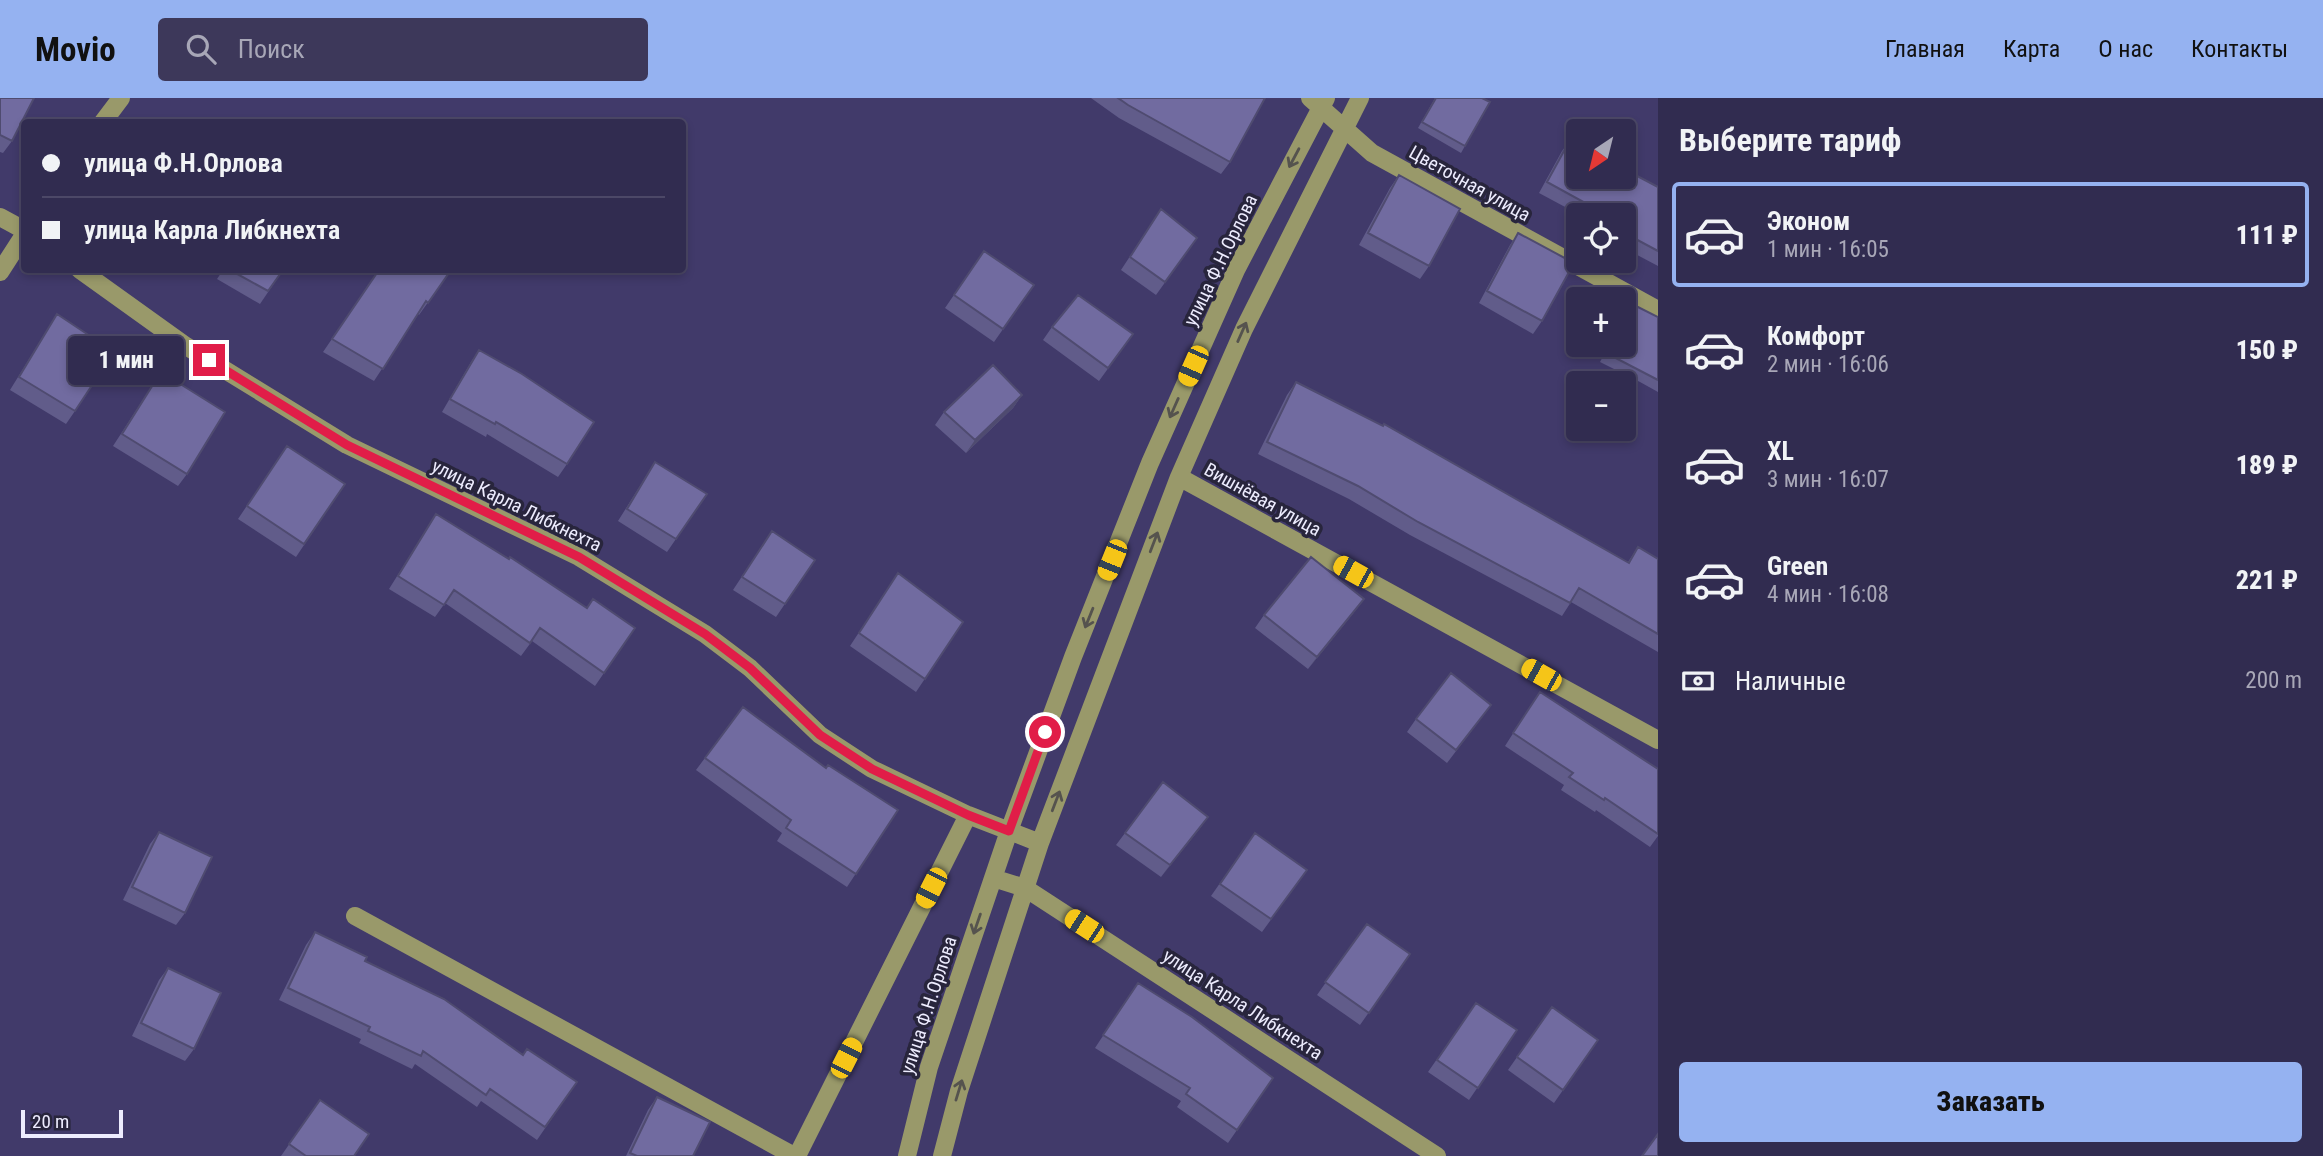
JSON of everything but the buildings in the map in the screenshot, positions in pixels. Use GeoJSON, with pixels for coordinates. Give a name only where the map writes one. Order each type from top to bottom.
{"type":"FeatureCollection","features":[{"type":"Feature","properties":{"kind":"street"},"geometry":{"type":"LineString","coordinates":[[105,119],[121,98]]}},
{"type":"Feature","properties":{"kind":"street"},"geometry":{"type":"LineString","coordinates":[[942,1156],[958,1091],[1040,843],[1179,477],[1244,328],[1360,98]]}},
{"type":"Feature","properties":{"kind":"street","name":"Цветочная улица"},"geometry":{"type":"LineString","coordinates":[[1319,101],[1343,128],[1372,153],[1658,310]]}},
{"type":"Feature","properties":{"kind":"street","name":"улица Ф.Н.Орлова"},"geometry":{"type":"LineString","coordinates":[[907,1156],[929,1067],[1009,831],[1073,657],[1150,463],[1236,270],[1319,101]]}},
{"type":"Feature","properties":{"kind":"street"},"geometry":{"type":"LineString","coordinates":[[0,217],[21,230]]}},
{"type":"Feature","properties":{"kind":"street"},"geometry":{"type":"LineString","coordinates":[[0,272],[21,237]]}},
{"type":"Feature","properties":{"kind":"street","name":"улица Карла Либкнехта"},"geometry":{"type":"LineString","coordinates":[[84,273],[186,346],[347,445],[579,557],[705,634],[750,668],[820,735],[872,769],[968,815],[1040,843]]}},
{"type":"Feature","properties":{"kind":"street","name":"Вишнёвая улица"},"geometry":{"type":"LineString","coordinates":[[1179,477],[1658,740]]}},
{"type":"Feature","properties":{"kind":"street"},"geometry":{"type":"LineString","coordinates":[[355,916],[796,1156],[968,815]]}},
{"type":"Feature","properties":{"kind":"street","name":"улица Карла Либкнехта"},"geometry":{"type":"LineString","coordinates":[[993,878],[1026,888],[1437,1156]]}},
{"type":"Feature","properties":{"kind":"route"},"geometry":{"type":"LineString","coordinates":[[209,360],[347,445],[579,557],[705,634],[750,668],[820,735],[872,769],[968,815],[1009,831],[1045,732]]}}]}
